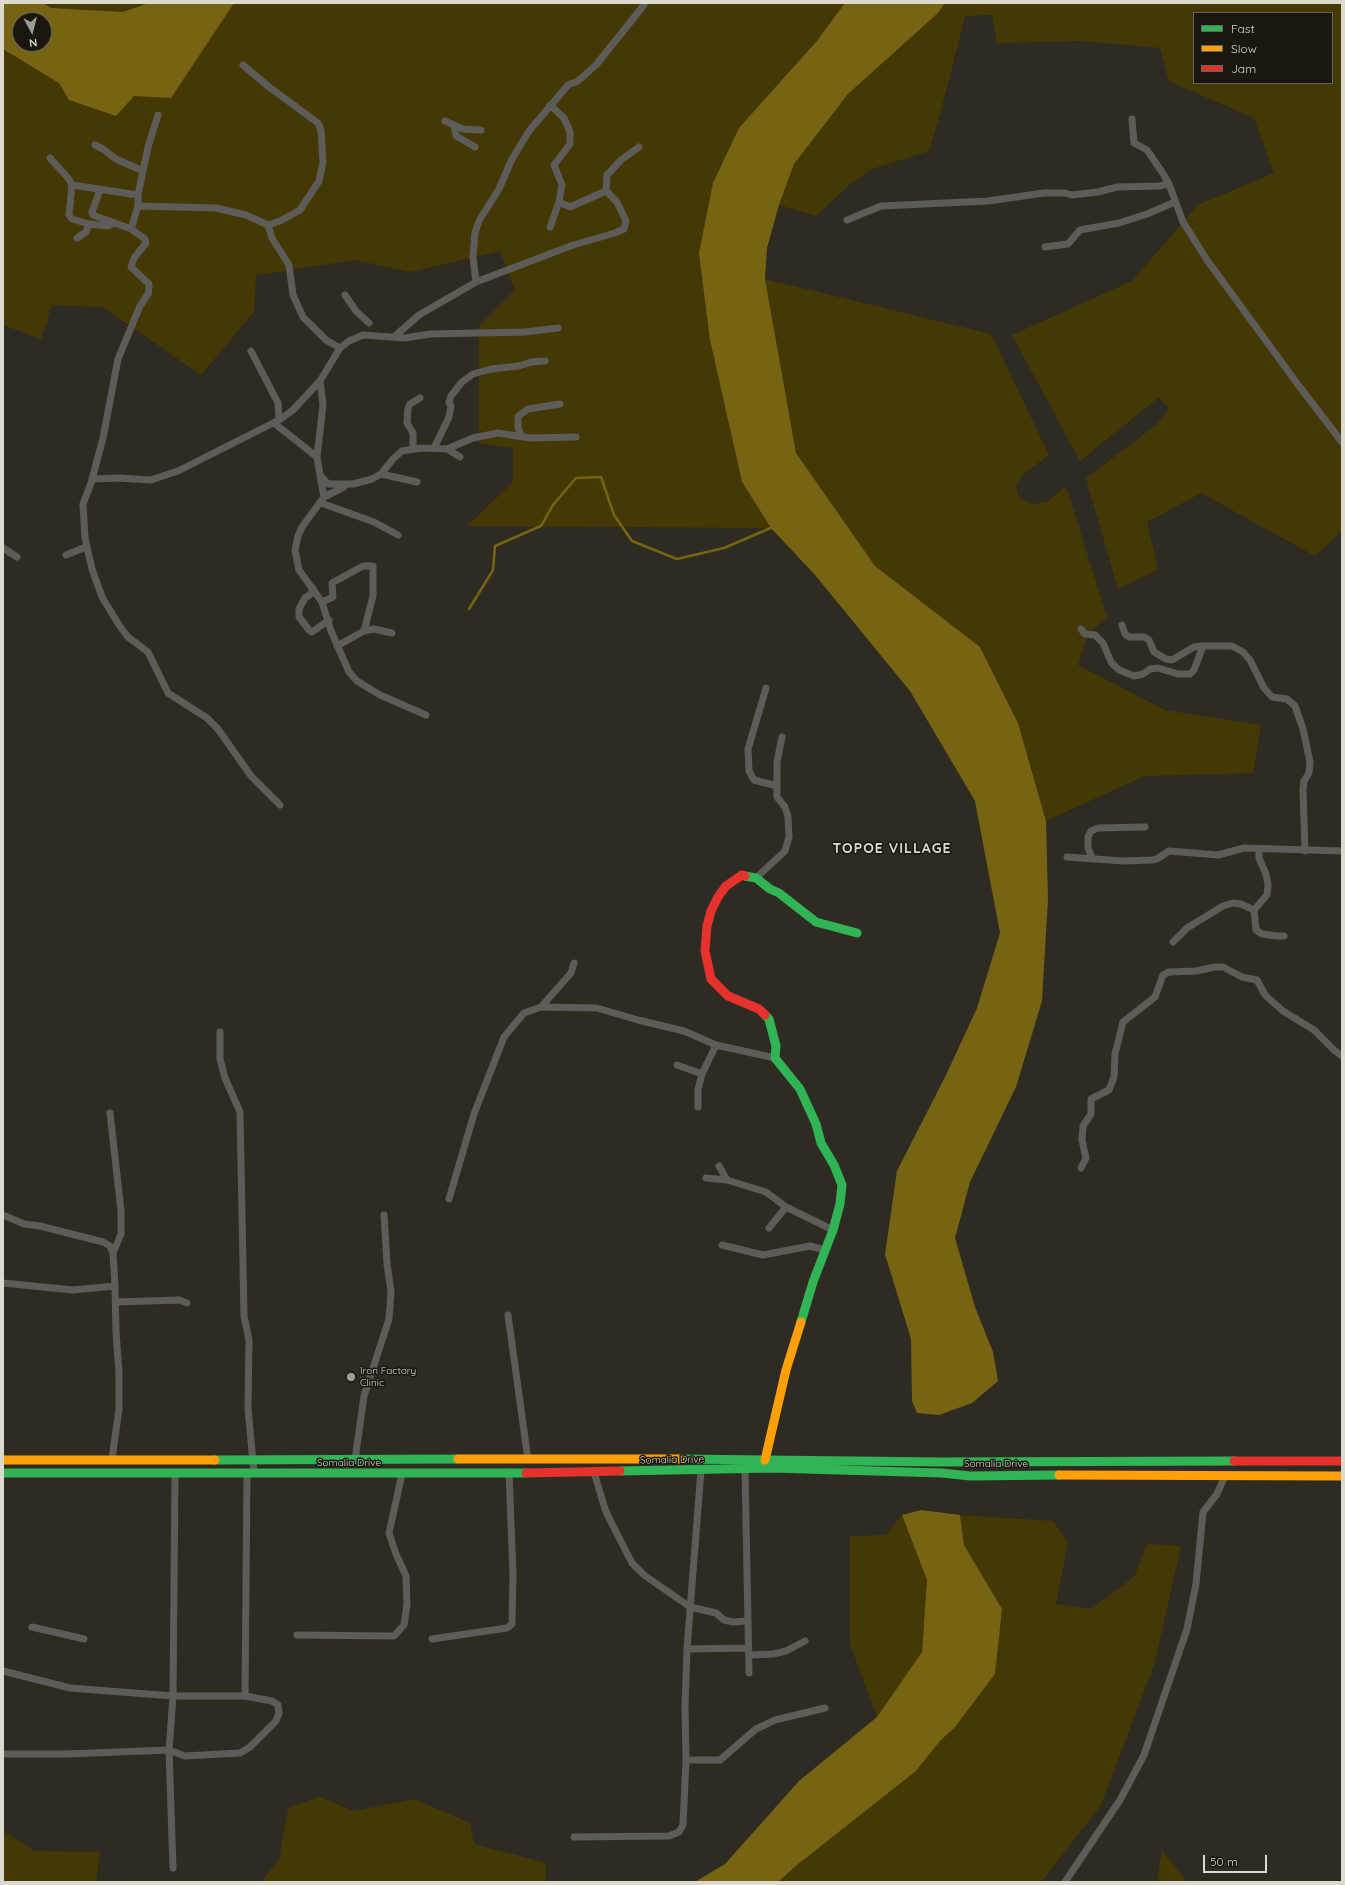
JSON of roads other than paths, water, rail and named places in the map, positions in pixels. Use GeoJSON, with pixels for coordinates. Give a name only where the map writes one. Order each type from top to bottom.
{"type":"FeatureCollection","features":[{"type":"Feature","properties":{"kind":"main road"},"geometry":{"type":"LineString","coordinates":[[765,1460],[786,1370],[825,1250],[833,1230],[842,1191],[840,1178],[821,1143],[816,1124],[800,1089],[775,1058],[776,1046],[768,1019],[759,1009],[728,996],[711,980],[705,951],[707,926],[710,911],[718,897],[726,886],[742,875],[756,878],[779,893],[816,922],[857,933]]}},
{"type":"Feature","properties":{"kind":"main road","name":"Somalia Drive"},"geometry":{"type":"LineString","coordinates":[[3,1460],[765,1460],[940,1462],[1342,1461]]}},
{"type":"Feature","properties":{"kind":"main road","name":"Somalia Drive"},"geometry":{"type":"LineString","coordinates":[[3,1473],[402,1474],[772,1468],[942,1473],[970,1476],[1342,1476]]}},
{"type":"Feature","properties":{"kind":"street"},"geometry":{"type":"LineString","coordinates":[[476,282],[473,257],[476,232],[480,219],[499,189],[512,159],[529,131],[550,105],[568,85],[578,81],[596,65],[644,5]]}},
{"type":"Feature","properties":{"kind":"street"},"geometry":{"type":"LineString","coordinates":[[138,206],[216,208],[246,215],[268,225],[280,221],[300,210],[319,181],[323,162],[321,130],[318,123],[268,87],[243,65]]}},
{"type":"Feature","properties":{"kind":"street"},"geometry":{"type":"LineString","coordinates":[[550,105],[564,118],[570,132],[570,144],[554,165],[562,185],[559,202],[550,227]]}},
{"type":"Feature","properties":{"kind":"street"},"geometry":{"type":"LineString","coordinates":[[131,229],[138,206],[138,195],[148,147],[158,115]]}},
{"type":"Feature","properties":{"kind":"street"},"geometry":{"type":"LineString","coordinates":[[1132,119],[1134,143],[1147,150],[1169,184],[1183,222],[1207,260],[1342,442]]}},
{"type":"Feature","properties":{"kind":"street"},"geometry":{"type":"LineString","coordinates":[[445,121],[469,131],[481,130]]}},
{"type":"Feature","properties":{"kind":"street"},"geometry":{"type":"LineString","coordinates":[[454,125],[456,136],[475,147]]}},
{"type":"Feature","properties":{"kind":"street"},"geometry":{"type":"LineString","coordinates":[[94,145],[103,149],[116,159],[143,171]]}},
{"type":"Feature","properties":{"kind":"street"},"geometry":{"type":"LineString","coordinates":[[394,336],[419,315],[476,282],[539,257],[573,245],[615,233],[624,228],[626,222],[625,216],[616,202],[606,191],[607,175],[621,160],[639,147]]}},
{"type":"Feature","properties":{"kind":"street"},"geometry":{"type":"LineString","coordinates":[[50,158],[68,178],[72,185],[69,215],[72,219],[89,224],[108,226],[115,223]]}},
{"type":"Feature","properties":{"kind":"street"},"geometry":{"type":"LineString","coordinates":[[847,220],[881,206],[988,201],[1044,193],[1072,194],[1098,192],[1117,187],[1159,186],[1169,184]]}},
{"type":"Feature","properties":{"kind":"street"},"geometry":{"type":"LineString","coordinates":[[72,185],[138,195]]}},
{"type":"Feature","properties":{"kind":"street"},"geometry":{"type":"LineString","coordinates":[[100,190],[92,212],[93,215],[131,229],[145,239],[146,242],[134,258],[131,267],[149,284],[149,288],[148,294],[140,306],[118,359],[103,438],[92,479],[83,504],[86,547],[102,597],[128,637],[148,652],[168,693],[207,718],[218,729],[251,776],[280,806]]}},
{"type":"Feature","properties":{"kind":"street"},"geometry":{"type":"LineString","coordinates":[[559,202],[570,207],[606,191]]}},
{"type":"Feature","properties":{"kind":"street"},"geometry":{"type":"LineString","coordinates":[[1045,246],[1068,244],[1080,230],[1119,223],[1147,214],[1175,202]]}},
{"type":"Feature","properties":{"kind":"street"},"geometry":{"type":"LineString","coordinates":[[77,238],[86,232],[89,224]]}},
{"type":"Feature","properties":{"kind":"street"},"geometry":{"type":"LineString","coordinates":[[268,225],[272,238],[289,265],[293,295],[304,316],[326,340],[340,348]]}},
{"type":"Feature","properties":{"kind":"street"},"geometry":{"type":"LineString","coordinates":[[346,295],[356,311],[369,323]]}},
{"type":"Feature","properties":{"kind":"street"},"geometry":{"type":"LineString","coordinates":[[92,479],[118,478],[151,480],[161,478],[195,464],[276,421],[293,410],[320,381],[340,348],[363,335],[394,336],[405,338],[430,334],[525,332],[558,328]]}},
{"type":"Feature","properties":{"kind":"street"},"geometry":{"type":"LineString","coordinates":[[251,351],[278,403],[276,421]]}},
{"type":"Feature","properties":{"kind":"street"},"geometry":{"type":"LineString","coordinates":[[434,448],[449,418],[451,406],[449,402],[451,396],[462,382],[474,374],[491,369],[545,361]]}},
{"type":"Feature","properties":{"kind":"street"},"geometry":{"type":"LineString","coordinates":[[320,381],[322,405],[317,457],[323,500]]}},
{"type":"Feature","properties":{"kind":"street"},"geometry":{"type":"LineString","coordinates":[[413,449],[412,433],[407,424],[408,408],[410,404],[420,398]]}},
{"type":"Feature","properties":{"kind":"street"},"geometry":{"type":"LineString","coordinates":[[521,436],[518,428],[518,417],[521,414],[528,409],[560,404]]}},
{"type":"Feature","properties":{"kind":"street"},"geometry":{"type":"LineString","coordinates":[[276,421],[317,457]]}},
{"type":"Feature","properties":{"kind":"street"},"geometry":{"type":"LineString","coordinates":[[426,715],[380,694],[357,680],[350,672],[337,646],[322,602],[299,570],[295,550],[298,536],[302,527],[323,500],[339,488],[372,479],[381,474],[398,454],[413,449],[447,449],[479,436],[498,433],[530,438],[576,437]]}},
{"type":"Feature","properties":{"kind":"street"},"geometry":{"type":"LineString","coordinates":[[447,449],[460,457]]}},
{"type":"Feature","properties":{"kind":"street"},"geometry":{"type":"LineString","coordinates":[[381,474],[417,482]]}},
{"type":"Feature","properties":{"kind":"street"},"geometry":{"type":"LineString","coordinates":[[320,475],[328,484],[353,484]]}},
{"type":"Feature","properties":{"kind":"street"},"geometry":{"type":"LineString","coordinates":[[323,500],[374,522],[398,535]]}},
{"type":"Feature","properties":{"kind":"street"},"geometry":{"type":"LineString","coordinates":[[66,555],[86,547]]}},
{"type":"Feature","properties":{"kind":"street"},"geometry":{"type":"LineString","coordinates":[[3,548],[17,557]]}},
{"type":"Feature","properties":{"kind":"street"},"geometry":{"type":"LineString","coordinates":[[322,602],[333,597],[332,583],[363,566],[373,566],[373,596],[364,631]]}},
{"type":"Feature","properties":{"kind":"street"},"geometry":{"type":"LineString","coordinates":[[313,588],[311,594],[305,598],[299,609],[299,617],[312,632],[329,620]]}},
{"type":"Feature","properties":{"kind":"street"},"geometry":{"type":"LineString","coordinates":[[1122,625],[1125,634],[1129,637],[1144,637],[1149,640],[1154,652],[1166,659],[1172,660],[1194,647],[1232,646],[1243,652],[1250,660],[1264,688],[1272,697],[1287,699],[1295,706],[1303,730],[1310,762],[1303,789],[1305,851]]}},
{"type":"Feature","properties":{"kind":"street"},"geometry":{"type":"LineString","coordinates":[[337,646],[364,631],[374,629],[392,633]]}},
{"type":"Feature","properties":{"kind":"street"},"geometry":{"type":"LineString","coordinates":[[1082,629],[1085,634],[1095,636],[1103,643],[1112,662],[1119,670],[1134,676],[1143,674],[1150,669],[1158,668],[1178,674],[1190,674],[1194,670],[1203,646]]}},
{"type":"Feature","properties":{"kind":"street"},"geometry":{"type":"LineString","coordinates":[[766,688],[748,749],[748,771],[754,780],[777,786]]}},
{"type":"Feature","properties":{"kind":"street"},"geometry":{"type":"LineString","coordinates":[[756,878],[785,851],[788,837],[788,817],[785,807],[778,797],[777,786],[777,762],[782,737]]}},
{"type":"Feature","properties":{"kind":"street"},"geometry":{"type":"LineString","coordinates":[[1092,858],[1088,848],[1088,837],[1091,831],[1098,828],[1145,827]]}},
{"type":"Feature","properties":{"kind":"street"},"geometry":{"type":"LineString","coordinates":[[1067,857],[1123,861],[1157,859],[1169,851],[1218,856],[1244,848],[1342,851]]}},
{"type":"Feature","properties":{"kind":"street"},"geometry":{"type":"LineString","coordinates":[[1259,848],[1259,858],[1266,874],[1268,885],[1267,894],[1254,910],[1256,930],[1262,934],[1284,936]]}},
{"type":"Feature","properties":{"kind":"street"},"geometry":{"type":"LineString","coordinates":[[1173,942],[1187,928],[1223,906],[1232,903],[1241,904],[1254,910]]}},
{"type":"Feature","properties":{"kind":"street"},"geometry":{"type":"LineString","coordinates":[[541,1007],[571,973],[574,964]]}},
{"type":"Feature","properties":{"kind":"street"},"geometry":{"type":"LineString","coordinates":[[1081,1168],[1086,1158],[1082,1140],[1083,1126],[1091,1114],[1091,1099],[1109,1090],[1112,1084],[1114,1077],[1115,1054],[1123,1022],[1155,997],[1163,975],[1170,972],[1196,971],[1222,967],[1242,977],[1257,980],[1265,994],[1283,1011],[1314,1030],[1342,1056]]}},
{"type":"Feature","properties":{"kind":"street"},"geometry":{"type":"LineString","coordinates":[[449,1199],[474,1114],[504,1037],[524,1013],[541,1007],[597,1008],[684,1031],[716,1045],[775,1058]]}},
{"type":"Feature","properties":{"kind":"street"},"geometry":{"type":"LineString","coordinates":[[220,1032],[220,1059],[225,1078],[240,1112],[244,1316],[249,1340],[248,1409],[254,1460],[250,1473],[245,1696]]}},
{"type":"Feature","properties":{"kind":"street"},"geometry":{"type":"LineString","coordinates":[[698,1107],[698,1090],[702,1074],[716,1045]]}},
{"type":"Feature","properties":{"kind":"street"},"geometry":{"type":"LineString","coordinates":[[677,1065],[702,1074]]}},
{"type":"Feature","properties":{"kind":"street"},"geometry":{"type":"LineString","coordinates":[[110,1113],[121,1211],[121,1234],[113,1253]]}},
{"type":"Feature","properties":{"kind":"street"},"geometry":{"type":"LineString","coordinates":[[719,1166],[727,1180]]}},
{"type":"Feature","properties":{"kind":"street"},"geometry":{"type":"LineString","coordinates":[[706,1178],[727,1180],[766,1192],[786,1207],[833,1230]]}},
{"type":"Feature","properties":{"kind":"street"},"geometry":{"type":"LineString","coordinates":[[769,1228],[786,1207]]}},
{"type":"Feature","properties":{"kind":"street"},"geometry":{"type":"LineString","coordinates":[[3,1215],[24,1224],[40,1226],[103,1242],[110,1246],[113,1253],[120,1409],[112,1459]]}},
{"type":"Feature","properties":{"kind":"street"},"geometry":{"type":"LineString","coordinates":[[355,1460],[364,1396],[389,1319],[391,1292],[387,1264],[384,1215]]}},
{"type":"Feature","properties":{"kind":"street"},"geometry":{"type":"LineString","coordinates":[[722,1245],[763,1255],[810,1246],[825,1250]]}},
{"type":"Feature","properties":{"kind":"street"},"geometry":{"type":"LineString","coordinates":[[3,1283],[73,1290],[115,1286]]}},
{"type":"Feature","properties":{"kind":"street"},"geometry":{"type":"LineString","coordinates":[[116,1302],[179,1300],[187,1303]]}},
{"type":"Feature","properties":{"kind":"street"},"geometry":{"type":"LineString","coordinates":[[508,1315],[528,1460]]}},
{"type":"Feature","properties":{"kind":"street"},"geometry":{"type":"LineString","coordinates":[[746,1469],[747,1621],[749,1673]]}},
{"type":"Feature","properties":{"kind":"street"},"geometry":{"type":"LineString","coordinates":[[574,1837],[669,1836],[679,1832],[682,1825],[686,1760],[685,1706],[687,1649],[701,1470]]}},
{"type":"Feature","properties":{"kind":"street"},"geometry":{"type":"LineString","coordinates":[[432,1639],[507,1628],[512,1624],[513,1576],[509,1472]]}},
{"type":"Feature","properties":{"kind":"street"},"geometry":{"type":"LineString","coordinates":[[594,1472],[605,1509],[632,1563],[644,1575],[690,1607],[716,1613],[724,1620],[733,1622],[747,1621]]}},
{"type":"Feature","properties":{"kind":"street"},"geometry":{"type":"LineString","coordinates":[[173,1868],[169,1750],[173,1696],[175,1473]]}},
{"type":"Feature","properties":{"kind":"street"},"geometry":{"type":"LineString","coordinates":[[297,1635],[394,1636],[404,1625],[407,1604],[406,1576],[396,1554],[389,1533],[402,1474]]}},
{"type":"Feature","properties":{"kind":"street"},"geometry":{"type":"LineString","coordinates":[[1065,1882],[1120,1800],[1144,1755],[1187,1629],[1196,1584],[1203,1512],[1217,1494],[1225,1476]]}},
{"type":"Feature","properties":{"kind":"street"},"geometry":{"type":"LineString","coordinates":[[32,1627],[84,1639]]}},
{"type":"Feature","properties":{"kind":"street"},"geometry":{"type":"LineString","coordinates":[[749,1656],[773,1654],[786,1651],[805,1641]]}},
{"type":"Feature","properties":{"kind":"street"},"geometry":{"type":"LineString","coordinates":[[687,1649],[749,1648]]}},
{"type":"Feature","properties":{"kind":"street"},"geometry":{"type":"LineString","coordinates":[[3,1672],[70,1688],[173,1696],[245,1696],[272,1701],[278,1705],[279,1713],[276,1721],[250,1747],[240,1753],[185,1756],[169,1750],[90,1754],[3,1754]]}},
{"type":"Feature","properties":{"kind":"street"},"geometry":{"type":"LineString","coordinates":[[686,1760],[720,1760],[756,1729],[775,1720],[825,1708]]}},
{"type":"Feature","properties":{"kind":"waterway"},"geometry":{"type":"LineString","coordinates":[[469,609],[493,570],[495,546],[541,526],[553,505],[576,478],[601,477],[614,515],[632,541],[677,559],[724,548],[773,527]]}},
{"type":"Feature","properties":{"kind":"place","name":"Iron Factory Clinic"},"geometry":{"type":"Point","coordinates":[351,1377]}},
{"type":"Feature","properties":{"kind":"district","name":"TOPOE VILLAGE"},"geometry":{"type":"Point","coordinates":[892,849]}}]}
